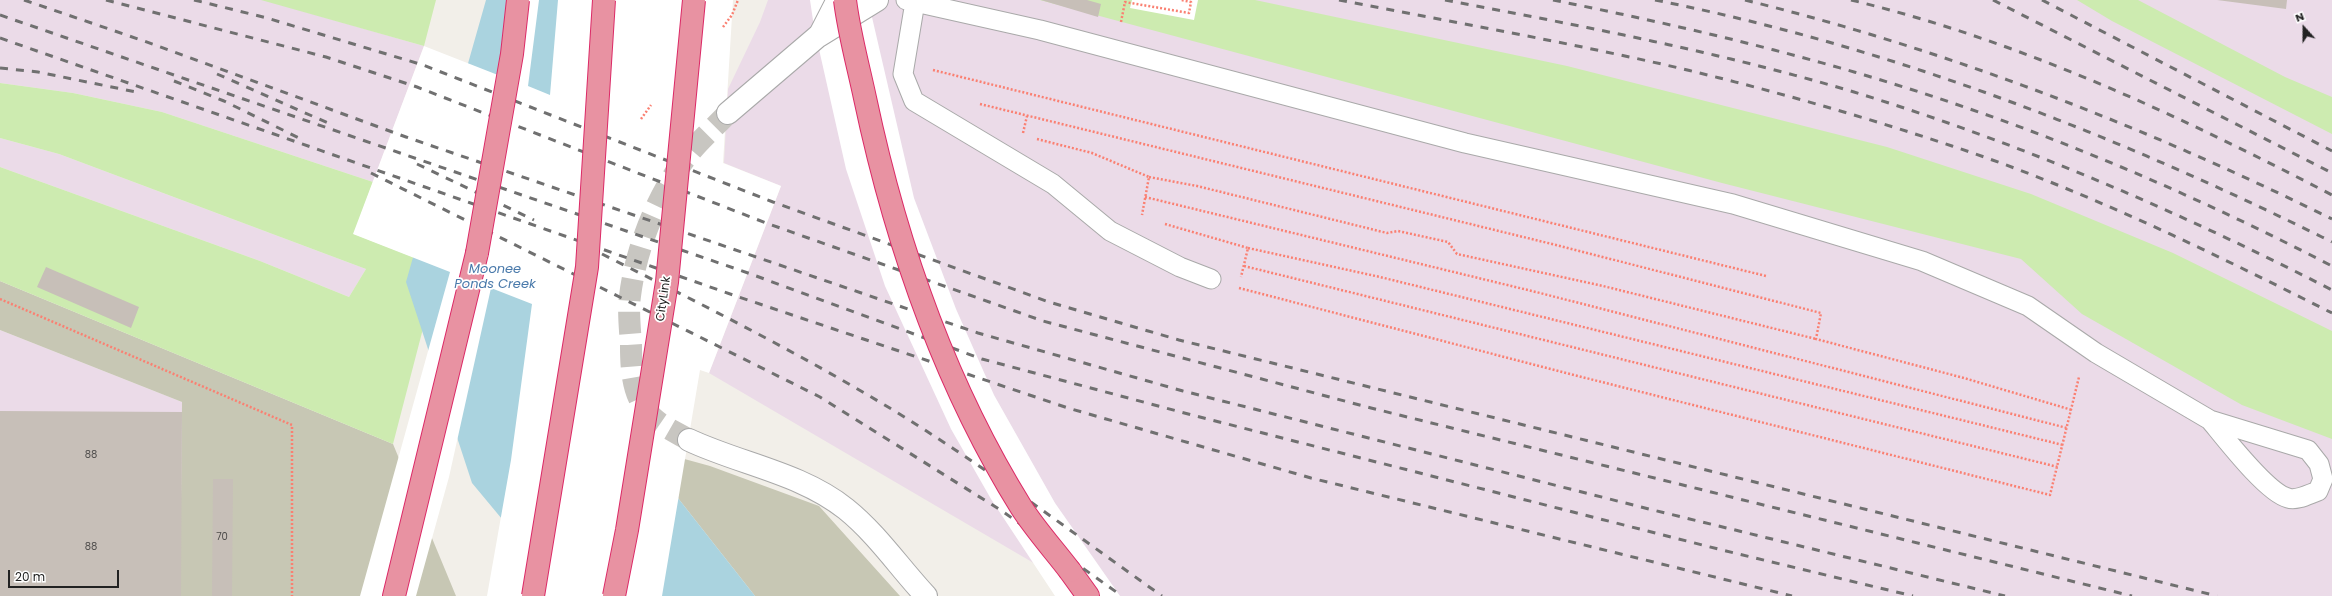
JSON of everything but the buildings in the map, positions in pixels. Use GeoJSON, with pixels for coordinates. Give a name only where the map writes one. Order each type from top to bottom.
{"type":"FeatureCollection","features":[{"type":"Feature","properties":{"kind":"highway"},"geometry":{"type":"LineString","coordinates":[[394,596],[477,252],[512,54],[518,0]]}},
{"type":"Feature","properties":{"kind":"highway"},"geometry":{"type":"LineString","coordinates":[[533,596],[587,268],[604,0]]}},
{"type":"Feature","properties":{"kind":"highway","name":"CityLink"},"geometry":{"type":"LineString","coordinates":[[614,596],[627,530],[667,282],[694,0]]}},
{"type":"Feature","properties":{"kind":"highway"},"geometry":{"type":"LineString","coordinates":[[845,0],[870,126],[888,195],[909,262],[932,325],[957,384],[1021,508],[1088,596]]}},
{"type":"Feature","properties":{"kind":"street"},"geometry":{"type":"LineString","coordinates":[[728,113],[817,37],[877,0]]}},
{"type":"Feature","properties":{"kind":"street"},"geometry":{"type":"LineString","coordinates":[[689,440],[711,450],[782,475],[821,493],[845,508],[885,546],[926,596]]}},
{"type":"Feature","properties":{"kind":"lane"},"geometry":{"type":"LineString","coordinates":[[817,37],[836,0]]}},
{"type":"Feature","properties":{"kind":"lane"},"geometry":{"type":"LineString","coordinates":[[1211,279],[1180,268],[1110,231],[1053,184],[914,101],[904,74],[911,1],[1040,30],[1465,143],[1733,204],[1922,261],[2028,306],[2096,353],[2210,420],[2308,450],[2320,464],[2323,479],[2318,491],[2303,497],[2288,498],[2266,484],[2210,420]]}},
{"type":"Feature","properties":{"kind":"path"},"geometry":{"type":"LineString","coordinates":[[1131,3],[1189,13],[1191,2],[1181,0]]}},
{"type":"Feature","properties":{"kind":"path"},"geometry":{"type":"LineString","coordinates":[[927,69],[1766,276]]}},
{"type":"Feature","properties":{"kind":"path"},"geometry":{"type":"LineString","coordinates":[[974,103],[1556,245],[1821,313],[1816,339]]}},
{"type":"Feature","properties":{"kind":"path"},"geometry":{"type":"LineString","coordinates":[[1023,135],[1027,116]]}},
{"type":"Feature","properties":{"kind":"path"},"geometry":{"type":"LineString","coordinates":[[1031,137],[1092,153],[1150,177],[1197,186],[1387,233],[1398,231],[1448,242],[1458,254],[1603,286],[1816,339],[1964,378],[2072,410]]}},
{"type":"Feature","properties":{"kind":"path"},"geometry":{"type":"LineString","coordinates":[[1141,217],[1150,177]]}},
{"type":"Feature","properties":{"kind":"path"},"geometry":{"type":"LineString","coordinates":[[1145,197],[1536,292],[2067,428]]}},
{"type":"Feature","properties":{"kind":"path"},"geometry":{"type":"LineString","coordinates":[[1164,224],[1248,248],[1380,277],[2063,445]]}},
{"type":"Feature","properties":{"kind":"path"},"geometry":{"type":"LineString","coordinates":[[1248,248],[1239,289],[2050,495],[2080,374]]}},
{"type":"Feature","properties":{"kind":"path"},"geometry":{"type":"LineString","coordinates":[[1244,266],[2058,467]]}},
{"type":"Feature","properties":{"kind":"path"},"geometry":{"type":"LineString","coordinates":[[0,299],[292,425],[292,596]]}},
{"type":"Feature","properties":{"kind":"shaded area"},"geometry":{"type":"Polygon","coordinates":[[[0,0],[264,0],[424,46],[373,182],[162,112],[73,93],[0,83],[0,0]]]}},
{"type":"Feature","properties":{"kind":"shaded area"},"geometry":{"type":"Polygon","coordinates":[[[768,0],[2332,0],[2332,596],[1090,596],[709,373],[781,186],[724,163],[728,89],[760,22],[768,0]]]}},
{"type":"Feature","properties":{"kind":"shaded area"},"geometry":{"type":"Polygon","coordinates":[[[0,138],[59,154],[366,269],[349,297],[260,261],[0,167],[0,138]]]}},
{"type":"Feature","properties":{"kind":"shaded area"},"geometry":{"type":"Polygon","coordinates":[[[0,281],[393,444],[456,596],[180,596],[182,402],[0,330],[0,281]]]}},
{"type":"Feature","properties":{"kind":"shaded area"},"geometry":{"type":"Polygon","coordinates":[[[0,330],[182,402],[180,596],[0,596],[0,330]]]}},
{"type":"Feature","properties":{"kind":"shaded area"},"geometry":{"type":"Polygon","coordinates":[[[637,446],[710,466],[819,506],[900,596],[755,596],[637,446]]]}},
{"type":"Feature","properties":{"kind":"green space"},"geometry":{"type":"Polygon","coordinates":[[[261,0],[436,0],[424,46],[261,0]]]}},
{"type":"Feature","properties":{"kind":"green space"},"geometry":{"type":"Polygon","coordinates":[[[1040,0],[1255,0],[1567,66],[1887,147],[2031,194],[2173,253],[2332,331],[2332,439],[2242,405],[2082,314],[2021,259],[1722,183],[1040,0]]]}},
{"type":"Feature","properties":{"kind":"green space"},"geometry":{"type":"Polygon","coordinates":[[[2077,0],[2138,0],[2285,77],[2332,97],[2332,134],[2112,21],[2077,0]]]}},
{"type":"Feature","properties":{"kind":"green space"},"geometry":{"type":"Polygon","coordinates":[[[0,83],[73,93],[162,112],[373,182],[354,234],[439,267],[393,444],[0,281],[0,167],[260,261],[349,297],[366,269],[59,154],[0,138],[0,83]]]}},
{"type":"Feature","properties":{"kind":"water","name":"Moonee Ponds Creek"},"geometry":{"type":"Polygon","coordinates":[[[486,0],[639,0],[637,446],[755,596],[566,596],[472,483],[406,282],[486,0]]]}},
{"type":"Feature","properties":{"kind":"pier"},"geometry":{"type":"Polygon","coordinates":[[[525,0],[539,0],[528,86],[550,95],[558,0],[733,0],[723,163],[781,186],[709,373],[700,370],[662,596],[487,596],[511,460],[532,304],[491,288],[449,477],[416,596],[360,596],[450,272],[353,234],[424,46],[503,77],[525,0]]]}},
{"type":"Feature","properties":{"kind":"pier"},"geometry":{"type":"Polygon","coordinates":[[[810,0],[868,0],[914,198],[956,309],[994,395],[1055,503],[1120,596],[1055,596],[991,499],[951,429],[885,286],[846,169],[814,27],[810,0]]]}},
{"type":"Feature","properties":{"kind":"pier"},"geometry":{"type":"Polygon","coordinates":[[[1132,0],[1198,0],[1194,20],[1130,8],[1132,0]]]}},
{"type":"Feature","properties":{"kind":"tunnel"},"geometry":{"type":"LineString","coordinates":[[689,440],[666,427],[651,416],[638,396],[633,380],[631,362],[629,314],[630,296],[637,259],[643,240],[650,221],[667,186],[697,144],[728,113]]}},
{"type":"Feature","properties":{"kind":"railway"},"geometry":{"type":"LineString","coordinates":[[24,0],[144,41],[406,137],[978,333],[1183,391],[1649,509],[2005,596]]}},
{"type":"Feature","properties":{"kind":"railway"},"geometry":{"type":"LineString","coordinates":[[106,0],[326,57],[417,87],[766,223],[1043,321],[1371,408],[2132,596]]}},
{"type":"Feature","properties":{"kind":"railway"},"geometry":{"type":"LineString","coordinates":[[194,0],[267,18],[423,65],[773,202],[1049,302],[1179,340],[2217,596]]}},
{"type":"Feature","properties":{"kind":"railway"},"geometry":{"type":"LineString","coordinates":[[1339,0],[1552,41],[1679,68],[1782,94],[1884,124],[2001,163],[2097,201],[2192,244],[2332,313]]}},
{"type":"Feature","properties":{"kind":"railway"},"geometry":{"type":"LineString","coordinates":[[1445,0],[1599,30],[1753,64],[1854,92],[1916,112],[1977,133],[2098,180],[2216,233],[2332,290]]}},
{"type":"Feature","properties":{"kind":"railway"},"geometry":{"type":"LineString","coordinates":[[1553,0],[1658,22],[1762,47],[1865,75],[1967,108],[2060,142],[2152,180],[2288,243],[2332,266]]}},
{"type":"Feature","properties":{"kind":"railway"},"geometry":{"type":"LineString","coordinates":[[1655,0],[1743,20],[1831,43],[1917,69],[2002,98],[2169,166],[2332,242]]}},
{"type":"Feature","properties":{"kind":"railway"},"geometry":{"type":"LineString","coordinates":[[1745,0],[1896,42],[2044,93],[2190,153],[2332,219]]}},
{"type":"Feature","properties":{"kind":"railway"},"geometry":{"type":"LineString","coordinates":[[1851,0],[1914,17],[1976,37],[2098,83],[2216,137],[2332,195]]}},
{"type":"Feature","properties":{"kind":"railway"},"geometry":{"type":"LineString","coordinates":[[1993,0],[2332,173]]}},
{"type":"Feature","properties":{"kind":"railway"},"geometry":{"type":"LineString","coordinates":[[2042,0],[2332,151]]}},
{"type":"Feature","properties":{"kind":"railway"},"geometry":{"type":"LineString","coordinates":[[0,15],[748,273],[982,359],[1192,415],[1722,550],[1913,596]]}},
{"type":"Feature","properties":{"kind":"railway"},"geometry":{"type":"LineString","coordinates":[[0,38],[733,295],[1068,408],[1311,478],[1792,596]]}},
{"type":"Feature","properties":{"kind":"railway"},"geometry":{"type":"LineString","coordinates":[[0,68],[38,72],[141,93]]}},
{"type":"Feature","properties":{"kind":"railway"},"geometry":{"type":"LineString","coordinates":[[217,74],[328,123]]}},
{"type":"Feature","properties":{"kind":"railway"},"geometry":{"type":"LineString","coordinates":[[174,81],[224,101],[299,138]]}},
{"type":"Feature","properties":{"kind":"railway"},"geometry":{"type":"LineString","coordinates":[[417,164],[534,220]]}},
{"type":"Feature","properties":{"kind":"railway"},"geometry":{"type":"LineString","coordinates":[[371,173],[820,397],[1002,511],[1122,596]]}},
{"type":"Feature","properties":{"kind":"railway"},"geometry":{"type":"LineString","coordinates":[[602,254],[786,349],[893,410],[996,477],[1162,596]]}}]}
